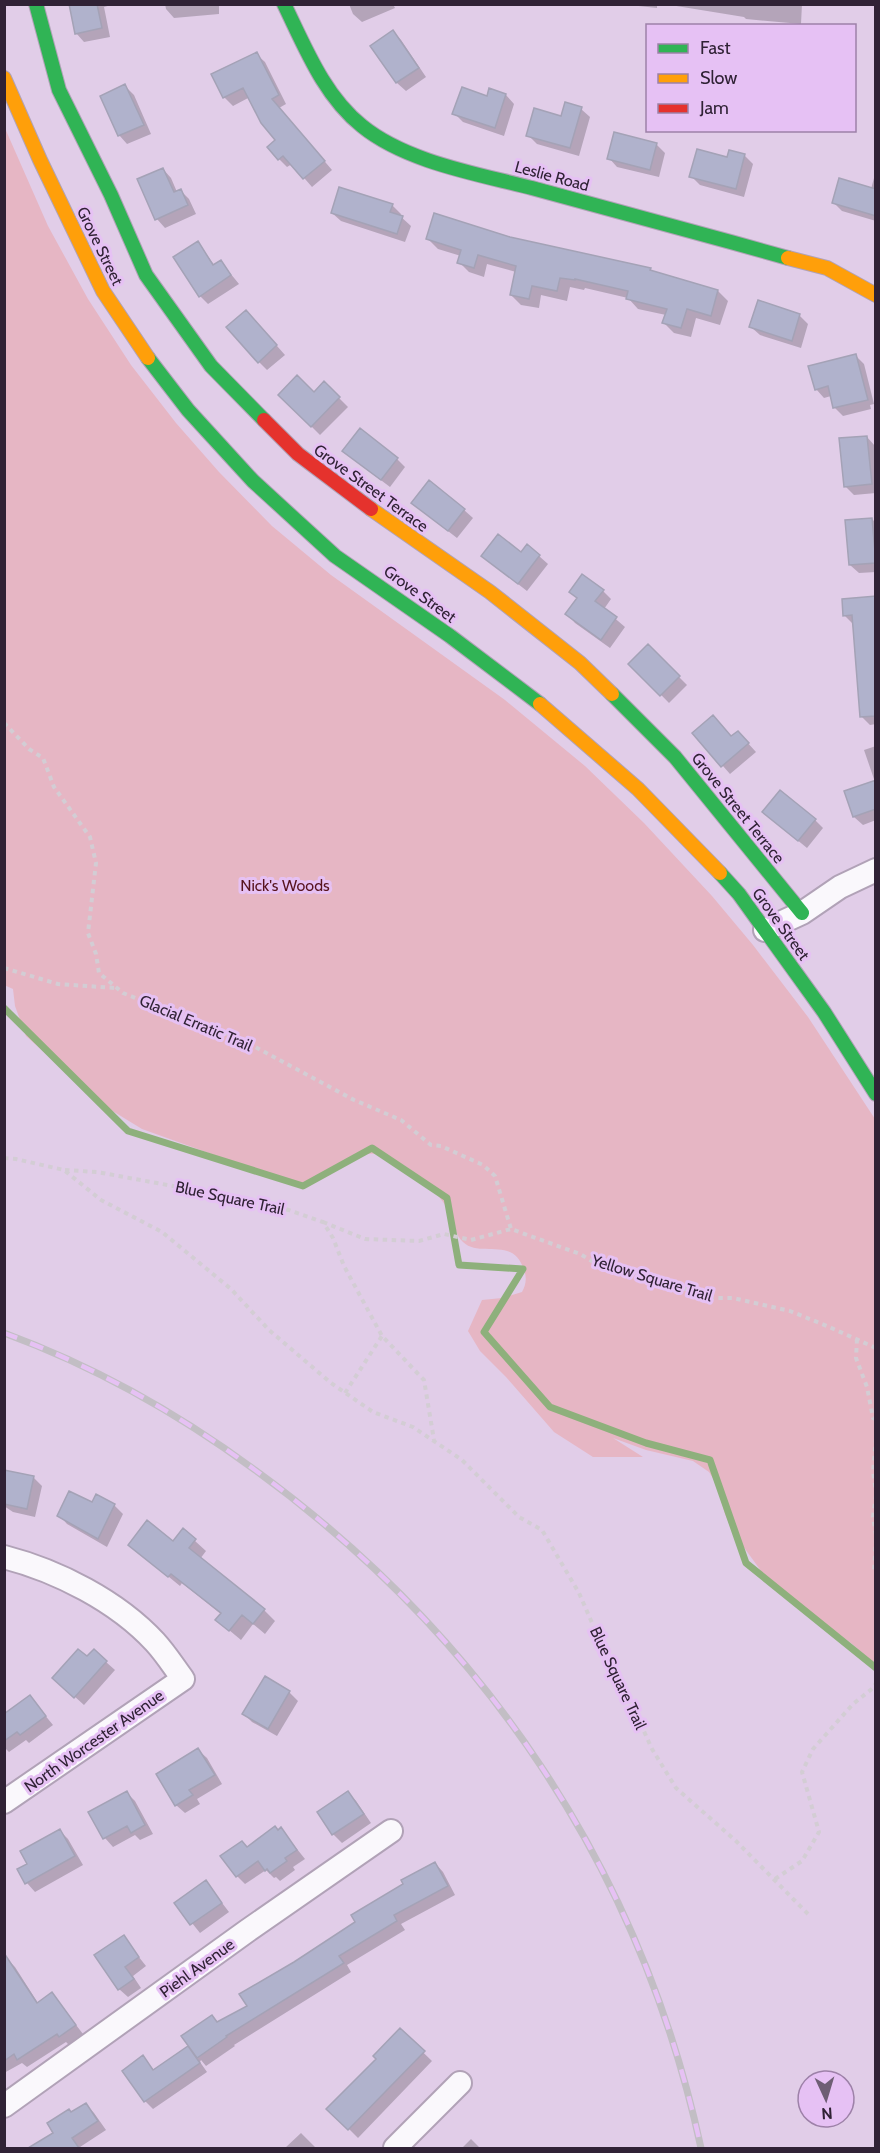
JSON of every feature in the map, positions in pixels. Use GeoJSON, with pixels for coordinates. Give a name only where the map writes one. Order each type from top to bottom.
{"type":"FeatureCollection","features":[{"type":"Feature","properties":{"kind":"street","name":"Grove Street Terrace"},"geometry":{"type":"LineString","coordinates":[[36,4],[59,90],[111,195],[146,275],[211,366],[298,454],[392,525],[490,592],[580,663],[675,757],[802,913]]}},
{"type":"Feature","properties":{"kind":"street","name":"Leslie Road"},"geometry":{"type":"LineString","coordinates":[[284,4],[318,74],[336,101],[357,123],[380,139],[402,150],[450,166],[827,268],[876,295]]}},
{"type":"Feature","properties":{"kind":"street","name":"Grove Street"},"geometry":{"type":"LineString","coordinates":[[4,78],[40,160],[103,291],[152,364],[188,410],[253,481],[335,556],[450,636],[512,683],[602,757],[707,858],[739,894],[824,1012],[876,1094]]}},
{"type":"Feature","properties":{"kind":"street"},"geometry":{"type":"LineString","coordinates":[[765,930],[802,913],[840,887],[876,870]]}},
{"type":"Feature","properties":{"kind":"street","name":"North Worcester Avenue"},"geometry":{"type":"LineString","coordinates":[[4,1557],[67,1579],[115,1608],[156,1643],[183,1679],[4,1802]]}},
{"type":"Feature","properties":{"kind":"street","name":"Piehl Avenue"},"geometry":{"type":"LineString","coordinates":[[4,2106],[247,1931],[391,1832]]}},
{"type":"Feature","properties":{"kind":"street"},"geometry":{"type":"LineString","coordinates":[[395,2148],[460,2083]]}},
{"type":"Feature","properties":{"kind":"path","name":"Glacial Erratic Trail"},"geometry":{"type":"LineString","coordinates":[[4,723],[29,749],[43,758],[54,787],[90,837],[96,863],[88,933],[96,954],[99,973],[123,993],[246,1042],[354,1100],[401,1120],[430,1145],[441,1146],[483,1164],[495,1176],[511,1228]]}},
{"type":"Feature","properties":{"kind":"path"},"geometry":{"type":"LineString","coordinates":[[4,968],[57,984],[117,988]]}},
{"type":"Feature","properties":{"kind":"path","name":"Blue Square Trail"},"geometry":{"type":"LineString","coordinates":[[4,1158],[64,1170],[97,1172],[272,1204],[323,1222]]}},
{"type":"Feature","properties":{"kind":"path","name":"Blue Square Trail"},"geometry":{"type":"LineString","coordinates":[[64,1170],[101,1200],[162,1232],[231,1288],[269,1330],[331,1383],[373,1412],[413,1427],[462,1460],[519,1517],[542,1530],[579,1593],[596,1632],[620,1676],[652,1749],[676,1788],[736,1841],[808,1914]]}},
{"type":"Feature","properties":{"kind":"path"},"geometry":{"type":"LineString","coordinates":[[323,1222],[365,1239],[419,1241],[444,1234],[471,1240],[511,1228]]}},
{"type":"Feature","properties":{"kind":"path"},"geometry":{"type":"LineString","coordinates":[[323,1222],[382,1336],[424,1380],[434,1441]]}},
{"type":"Feature","properties":{"kind":"path","name":"Yellow Square Trail"},"geometry":{"type":"LineString","coordinates":[[511,1228],[579,1254],[597,1264],[638,1273],[712,1298],[733,1298],[790,1311],[876,1348]]}},
{"type":"Feature","properties":{"kind":"path"},"geometry":{"type":"LineString","coordinates":[[345,1393],[382,1336]]}},
{"type":"Feature","properties":{"kind":"path"},"geometry":{"type":"LineString","coordinates":[[857,1339],[856,1358],[867,1387],[873,1418],[876,1419]]}},
{"type":"Feature","properties":{"kind":"path"},"geometry":{"type":"LineString","coordinates":[[876,1438],[873,1472],[876,1494],[873,1517],[876,1536],[874,1573],[876,1574]]}},
{"type":"Feature","properties":{"kind":"path"},"geometry":{"type":"LineString","coordinates":[[774,1879],[801,1861],[819,1832],[802,1772],[813,1749],[853,1704],[876,1683]]}},
{"type":"Feature","properties":{"kind":"green space","name":"Nick's Woods"},"geometry":{"type":"Polygon","coordinates":[[[4,126],[48,226],[88,299],[131,365],[176,423],[219,472],[272,526],[331,575],[505,700],[585,766],[644,823],[712,896],[753,945],[808,1017],[875,1119],[875,1664],[851,1643],[785,1596],[767,1579],[732,1531],[716,1483],[709,1472],[693,1461],[646,1450],[613,1438],[643,1457],[593,1457],[554,1432],[480,1351],[468,1331],[482,1300],[502,1298],[522,1292],[526,1276],[519,1259],[505,1250],[479,1249],[463,1242],[447,1207],[431,1187],[409,1169],[387,1157],[363,1154],[314,1182],[301,1183],[284,1180],[142,1129],[106,1107],[26,1036],[15,1006],[13,989],[4,985],[4,126]]]}},
{"type":"Feature","properties":{"kind":"building"},"geometry":{"type":"Polygon","coordinates":[[[69,4],[97,4],[102,28],[75,34],[69,4]]]}},
{"type":"Feature","properties":{"kind":"building"},"geometry":{"type":"Polygon","coordinates":[[[393,30],[419,68],[396,83],[370,46],[393,30]]]}},
{"type":"Feature","properties":{"kind":"building"},"geometry":{"type":"Polygon","coordinates":[[[257,52],[279,95],[272,99],[325,161],[303,179],[283,156],[278,160],[267,147],[275,140],[261,123],[243,88],[223,98],[211,74],[257,52]]]}},
{"type":"Feature","properties":{"kind":"building"},"geometry":{"type":"Polygon","coordinates":[[[125,84],[144,125],[118,136],[100,96],[125,84]]]}},
{"type":"Feature","properties":{"kind":"building"},"geometry":{"type":"Polygon","coordinates":[[[462,87],[487,96],[489,88],[506,94],[495,128],[452,114],[462,87]]]}},
{"type":"Feature","properties":{"kind":"building"},"geometry":{"type":"Polygon","coordinates":[[[565,102],[582,107],[570,148],[526,136],[534,108],[561,116],[565,102]]]}},
{"type":"Feature","properties":{"kind":"building"},"geometry":{"type":"Polygon","coordinates":[[[614,132],[657,143],[650,170],[607,159],[614,132]]]}},
{"type":"Feature","properties":{"kind":"building"},"geometry":{"type":"Polygon","coordinates":[[[697,149],[727,157],[729,150],[745,154],[736,189],[689,177],[697,149]]]}},
{"type":"Feature","properties":{"kind":"building"},"geometry":{"type":"Polygon","coordinates":[[[163,168],[174,192],[181,189],[188,205],[155,220],[137,179],[163,168]]]}},
{"type":"Feature","properties":{"kind":"building"},"geometry":{"type":"Polygon","coordinates":[[[839,178],[876,189],[876,216],[832,203],[839,178]]]}},
{"type":"Feature","properties":{"kind":"building"},"geometry":{"type":"Polygon","coordinates":[[[339,187],[393,204],[390,212],[403,216],[397,234],[331,213],[339,187]]]}},
{"type":"Feature","properties":{"kind":"building"},"geometry":{"type":"Polygon","coordinates":[[[434,213],[510,237],[651,268],[650,270],[718,290],[711,316],[687,309],[681,328],[662,323],[667,309],[626,299],[628,291],[575,279],[560,278],[557,291],[532,286],[529,299],[510,295],[516,266],[478,255],[474,268],[457,263],[461,250],[426,239],[434,213]]]}},
{"type":"Feature","properties":{"kind":"building"},"geometry":{"type":"Polygon","coordinates":[[[198,241],[213,265],[221,260],[231,275],[199,297],[173,257],[198,241]]]}},
{"type":"Feature","properties":{"kind":"building"},"geometry":{"type":"Polygon","coordinates":[[[758,300],[800,314],[792,341],[749,327],[758,300]]]}},
{"type":"Feature","properties":{"kind":"building"},"geometry":{"type":"Polygon","coordinates":[[[246,310],[277,345],[258,363],[226,327],[246,310]]]}},
{"type":"Feature","properties":{"kind":"building"},"geometry":{"type":"Polygon","coordinates":[[[856,354],[868,400],[833,408],[828,386],[815,390],[808,366],[856,354]]]}},
{"type":"Feature","properties":{"kind":"building"},"geometry":{"type":"Polygon","coordinates":[[[297,375],[314,392],[324,381],[340,397],[311,427],[278,395],[297,375]]]}},
{"type":"Feature","properties":{"kind":"building"},"geometry":{"type":"Polygon","coordinates":[[[360,428],[398,458],[381,480],[342,451],[360,428]]]}},
{"type":"Feature","properties":{"kind":"building"},"geometry":{"type":"Polygon","coordinates":[[[867,436],[872,484],[844,487],[839,438],[867,436]]]}},
{"type":"Feature","properties":{"kind":"building"},"geometry":{"type":"Polygon","coordinates":[[[429,480],[465,509],[448,531],[411,503],[429,480]]]}},
{"type":"Feature","properties":{"kind":"building"},"geometry":{"type":"Polygon","coordinates":[[[872,518],[876,563],[849,565],[845,520],[872,518]]]}},
{"type":"Feature","properties":{"kind":"building"},"geometry":{"type":"Polygon","coordinates":[[[498,534],[521,552],[527,544],[540,555],[518,584],[481,556],[498,534]]]}},
{"type":"Feature","properties":{"kind":"building"},"geometry":{"type":"Polygon","coordinates":[[[582,574],[604,590],[595,601],[617,617],[601,640],[565,614],[577,598],[569,592],[582,574]]]}},
{"type":"Feature","properties":{"kind":"building"},"geometry":{"type":"Polygon","coordinates":[[[876,596],[876,716],[860,717],[852,615],[843,616],[842,599],[876,596]]]}},
{"type":"Feature","properties":{"kind":"building"},"geometry":{"type":"Polygon","coordinates":[[[648,644],[680,676],[660,696],[628,664],[648,644]]]}},
{"type":"Feature","properties":{"kind":"building"},"geometry":{"type":"Polygon","coordinates":[[[713,715],[731,736],[738,731],[749,743],[721,767],[692,733],[713,715]]]}},
{"type":"Feature","properties":{"kind":"building"},"geometry":{"type":"Polygon","coordinates":[[[876,780],[876,809],[853,817],[844,791],[876,780]]]}},
{"type":"Feature","properties":{"kind":"building"},"geometry":{"type":"Polygon","coordinates":[[[780,790],[816,819],[798,841],[762,812],[780,790]]]}},
{"type":"Feature","properties":{"kind":"building"},"geometry":{"type":"Polygon","coordinates":[[[4,1470],[34,1476],[27,1509],[4,1504],[4,1470]]]}},
{"type":"Feature","properties":{"kind":"building"},"geometry":{"type":"Polygon","coordinates":[[[69,1491],[92,1502],[96,1494],[115,1504],[98,1539],[57,1516],[69,1491]]]}},
{"type":"Feature","properties":{"kind":"building"},"geometry":{"type":"Polygon","coordinates":[[[147,1520],[173,1541],[183,1528],[196,1539],[189,1548],[265,1609],[253,1624],[242,1615],[229,1631],[215,1620],[221,1613],[171,1574],[168,1577],[128,1545],[147,1520]]]}},
{"type":"Feature","properties":{"kind":"building"},"geometry":{"type":"Polygon","coordinates":[[[78,1649],[87,1656],[94,1649],[107,1661],[74,1698],[52,1678],[78,1649]]]}},
{"type":"Feature","properties":{"kind":"building"},"geometry":{"type":"Polygon","coordinates":[[[265,1676],[290,1691],[268,1729],[242,1714],[265,1676]]]}},
{"type":"Feature","properties":{"kind":"building"},"geometry":{"type":"Polygon","coordinates":[[[30,1695],[46,1716],[20,1735],[17,1732],[4,1741],[4,1714],[30,1695]]]}},
{"type":"Feature","properties":{"kind":"building"},"geometry":{"type":"Polygon","coordinates":[[[198,1748],[215,1775],[189,1790],[193,1795],[175,1806],[156,1774],[198,1748]]]}},
{"type":"Feature","properties":{"kind":"building"},"geometry":{"type":"Polygon","coordinates":[[[127,1791],[145,1825],[131,1833],[127,1826],[103,1839],[88,1812],[127,1791]]]}},
{"type":"Feature","properties":{"kind":"building"},"geometry":{"type":"Polygon","coordinates":[[[348,1791],[364,1814],[332,1835],[317,1812],[348,1791]]]}},
{"type":"Feature","properties":{"kind":"building"},"geometry":{"type":"Polygon","coordinates":[[[275,1826],[278,1830],[281,1827],[297,1850],[285,1858],[287,1861],[270,1873],[267,1869],[265,1871],[258,1861],[236,1877],[220,1856],[242,1841],[247,1847],[275,1826]]]}},
{"type":"Feature","properties":{"kind":"building"},"geometry":{"type":"Polygon","coordinates":[[[60,1829],[75,1856],[25,1884],[17,1869],[27,1864],[20,1851],[60,1829]]]}},
{"type":"Feature","properties":{"kind":"building"},"geometry":{"type":"Polygon","coordinates":[[[435,1862],[448,1886],[394,1915],[397,1921],[339,1956],[344,1963],[226,2036],[197,2058],[181,2036],[212,2015],[217,2022],[247,2006],[239,1994],[294,1962],[355,1922],[351,1915],[403,1884],[401,1880],[435,1862]]]}},
{"type":"Feature","properties":{"kind":"building"},"geometry":{"type":"Polygon","coordinates":[[[206,1880],[222,1903],[190,1925],[174,1903],[206,1880]]]}},
{"type":"Feature","properties":{"kind":"building"},"geometry":{"type":"Polygon","coordinates":[[[124,1935],[139,1957],[125,1967],[134,1979],[118,1990],[94,1955],[124,1935]]]}},
{"type":"Feature","properties":{"kind":"building"},"geometry":{"type":"Polygon","coordinates":[[[4,1953],[37,2003],[52,1992],[76,2025],[59,2037],[57,2034],[17,2060],[14,2054],[4,2061],[4,1953]]]}},
{"type":"Feature","properties":{"kind":"building"},"geometry":{"type":"Polygon","coordinates":[[[400,2028],[425,2051],[348,2130],[326,2109],[376,2059],[373,2056],[400,2028]]]}},
{"type":"Feature","properties":{"kind":"building"},"geometry":{"type":"Polygon","coordinates":[[[188,2046],[200,2063],[144,2102],[122,2071],[143,2055],[153,2070],[188,2046]]]}},
{"type":"Feature","properties":{"kind":"building"},"geometry":{"type":"Polygon","coordinates":[[[86,2103],[98,2121],[72,2138],[79,2148],[28,2148],[53,2133],[47,2123],[69,2109],[71,2112],[86,2103]]]}},
{"type":"Feature","properties":{"kind":"waterway"},"geometry":{"type":"LineString","coordinates":[[4,1008],[128,1131],[303,1186],[372,1148],[447,1198],[459,1265],[523,1269],[484,1332],[550,1407],[646,1443],[710,1460],[746,1563],[876,1668]]}},
{"type":"Feature","properties":{"kind":"railway"},"geometry":{"type":"LineString","coordinates":[[4,1333],[70,1360],[135,1393],[226,1449],[255,1470],[338,1536],[413,1607],[481,1685],[542,1767],[594,1855],[638,1948],[674,2046],[701,2148]]}},
{"type":"Feature","properties":{"kind":"traffic: fast"},"geometry":{"type":"LineString","coordinates":[[36,4],[59,90],[111,195],[146,275],[211,366],[264,420]]}},
{"type":"Feature","properties":{"kind":"traffic: fast"},"geometry":{"type":"LineString","coordinates":[[284,4],[308,54],[326,86],[337,100],[362,126],[400,149],[466,172],[788,258]]}},
{"type":"Feature","properties":{"kind":"traffic: fast"},"geometry":{"type":"LineString","coordinates":[[148,358],[188,410],[253,481],[335,556],[450,636],[540,704]]}},
{"type":"Feature","properties":{"kind":"traffic: fast"},"geometry":{"type":"LineString","coordinates":[[612,694],[675,757],[802,913]]}},
{"type":"Feature","properties":{"kind":"traffic: fast"},"geometry":{"type":"LineString","coordinates":[[720,873],[739,894],[824,1012],[876,1094]]}},
{"type":"Feature","properties":{"kind":"traffic: slow"},"geometry":{"type":"LineString","coordinates":[[4,78],[40,160],[103,291],[148,358]]}},
{"type":"Feature","properties":{"kind":"traffic: slow"},"geometry":{"type":"LineString","coordinates":[[788,258],[827,268],[876,295]]}},
{"type":"Feature","properties":{"kind":"traffic: slow"},"geometry":{"type":"LineString","coordinates":[[371,509],[490,592],[580,663],[612,694]]}},
{"type":"Feature","properties":{"kind":"traffic: slow"},"geometry":{"type":"LineString","coordinates":[[540,704],[638,789],[720,873]]}},
{"type":"Feature","properties":{"kind":"traffic: jam"},"geometry":{"type":"LineString","coordinates":[[264,420],[298,454],[371,509]]}}]}
